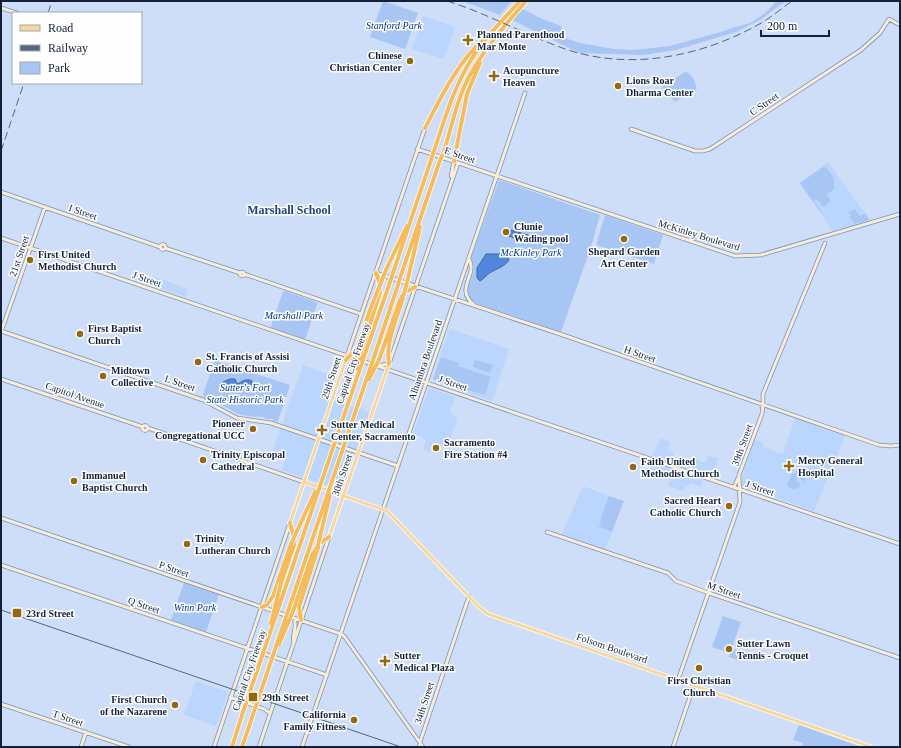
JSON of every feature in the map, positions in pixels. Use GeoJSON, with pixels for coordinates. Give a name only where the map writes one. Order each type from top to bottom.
{"type":"FeatureCollection","features":[{"type":"Feature","properties":{"kind":"highway"},"geometry":{"type":"LineString","coordinates":[[347,357],[356,348],[386,270],[406,231],[462,76],[472,59],[492,33],[520,1]]}},
{"type":"Feature","properties":{"kind":"highway","name":"Capital City Freeway"},"geometry":{"type":"LineString","coordinates":[[242,747],[363,392],[401,275],[413,246],[461,95],[470,75],[491,42],[526,1]]}},
{"type":"Feature","properties":{"kind":"highway"},"geometry":{"type":"LineString","coordinates":[[456,162],[464,104],[469,86],[484,56],[503,28]]}},
{"type":"Feature","properties":{"kind":"highway"},"geometry":{"type":"LineString","coordinates":[[425,128],[460,67],[476,46],[492,33]]}},
{"type":"Feature","properties":{"kind":"highway","name":"Capital City Freeway"},"geometry":{"type":"LineString","coordinates":[[232,746],[355,382],[363,353],[393,273],[401,242]]}},
{"type":"Feature","properties":{"kind":"highway"},"geometry":{"type":"LineString","coordinates":[[389,364],[388,359],[390,342],[408,278],[413,246]]}},
{"type":"Feature","properties":{"kind":"highway"},"geometry":{"type":"LineString","coordinates":[[363,353],[380,293],[379,281],[376,273]]}},
{"type":"Feature","properties":{"kind":"highway"},"geometry":{"type":"LineString","coordinates":[[363,392],[379,360],[400,300],[404,293],[415,287]]}},
{"type":"Feature","properties":{"kind":"highway"},"geometry":{"type":"LineString","coordinates":[[356,348],[357,359]]}},
{"type":"Feature","properties":{"kind":"highway"},"geometry":{"type":"LineString","coordinates":[[262,607],[270,601],[293,540],[324,473]]}},
{"type":"Feature","properties":{"kind":"highway"},"geometry":{"type":"LineString","coordinates":[[301,620],[299,607],[316,557],[335,475]]}},
{"type":"Feature","properties":{"kind":"highway"},"geometry":{"type":"LineString","coordinates":[[267,642],[281,583],[294,545],[290,523]]}},
{"type":"Feature","properties":{"kind":"highway"},"geometry":{"type":"LineString","coordinates":[[274,653],[293,616],[312,555],[320,543],[329,537]]}},
{"type":"Feature","properties":{"kind":"main road"},"geometry":{"type":"LineString","coordinates":[[1,8],[14,12]]}},
{"type":"Feature","properties":{"kind":"main road","name":"C Street"},"geometry":{"type":"LineString","coordinates":[[631,129],[692,150],[703,151],[710,149],[864,48],[880,33],[889,19],[900,25]]}},
{"type":"Feature","properties":{"kind":"main road","name":"Alhambra Boulevard"},"geometry":{"type":"LineString","coordinates":[[302,747],[525,93]]}},
{"type":"Feature","properties":{"kind":"main road","name":"29th Street"},"geometry":{"type":"LineString","coordinates":[[214,747],[425,128]]}},
{"type":"Feature","properties":{"kind":"main road","name":"E Street"},"geometry":{"type":"LineString","coordinates":[[418,149],[497,176]]}},
{"type":"Feature","properties":{"kind":"main road","name":"30th Street"},"geometry":{"type":"LineString","coordinates":[[259,747],[456,162]]}},
{"type":"Feature","properties":{"kind":"main road","name":"McKinley Boulevard"},"geometry":{"type":"LineString","coordinates":[[497,176],[724,253],[740,257],[761,255],[900,214]]}},
{"type":"Feature","properties":{"kind":"main road","name":"I Street"},"geometry":{"type":"LineString","coordinates":[[1,192],[160,247],[162,249],[165,248],[240,273],[241,276],[244,274],[361,314]]}},
{"type":"Feature","properties":{"kind":"main road","name":"21st Street"},"geometry":{"type":"LineString","coordinates":[[1,332],[44,207]]}},
{"type":"Feature","properties":{"kind":"main road","name":"J Street"},"geometry":{"type":"LineString","coordinates":[[1,238],[900,544]]}},
{"type":"Feature","properties":{"kind":"main road","name":"39th Street"},"geometry":{"type":"LineString","coordinates":[[678,680],[740,502],[740,474],[762,414],[762,394],[825,243]]}},
{"type":"Feature","properties":{"kind":"main road"},"geometry":{"type":"LineString","coordinates":[[469,259],[472,267],[466,284],[466,292],[470,300],[480,307]]}},
{"type":"Feature","properties":{"kind":"main road","name":"H Street"},"geometry":{"type":"LineString","coordinates":[[376,273],[480,307],[879,445],[900,445]]}},
{"type":"Feature","properties":{"kind":"main road","name":"L Street"},"geometry":{"type":"LineString","coordinates":[[1,332],[205,400],[237,418],[271,423],[398,466]]}},
{"type":"Feature","properties":{"kind":"main road"},"geometry":{"type":"LineString","coordinates":[[376,366],[389,364]]}},
{"type":"Feature","properties":{"kind":"main road","name":"Capitol Avenue"},"geometry":{"type":"LineString","coordinates":[[1,379],[143,427],[144,430],[148,428],[304,482]]}},
{"type":"Feature","properties":{"kind":"main road"},"geometry":{"type":"LineString","coordinates":[[734,487],[740,474]]}},
{"type":"Feature","properties":{"kind":"main road"},"geometry":{"type":"LineString","coordinates":[[304,482],[384,508]]}},
{"type":"Feature","properties":{"kind":"main road"},"geometry":{"type":"LineString","coordinates":[[740,502],[744,491]]}},
{"type":"Feature","properties":{"kind":"main road","name":"Folsom Boulevard"},"geometry":{"type":"LineString","coordinates":[[384,508],[475,603],[490,615],[871,747]]}},
{"type":"Feature","properties":{"kind":"main road","name":"P Street"},"geometry":{"type":"LineString","coordinates":[[1,518],[262,607],[293,616],[341,634]]}},
{"type":"Feature","properties":{"kind":"main road","name":"M Street"},"geometry":{"type":"LineString","coordinates":[[547,532],[668,573],[676,581],[709,593],[900,658]]}},
{"type":"Feature","properties":{"kind":"main road","name":"Q Street"},"geometry":{"type":"LineString","coordinates":[[1,565],[326,675]]}},
{"type":"Feature","properties":{"kind":"main road","name":"34th Street"},"geometry":{"type":"LineString","coordinates":[[419,747],[469,596]]}},
{"type":"Feature","properties":{"kind":"main road"},"geometry":{"type":"LineString","coordinates":[[466,606],[471,602],[475,603]]}},
{"type":"Feature","properties":{"kind":"main road"},"geometry":{"type":"LineString","coordinates":[[293,616],[296,626],[292,640],[294,643]]}},
{"type":"Feature","properties":{"kind":"main road"},"geometry":{"type":"LineString","coordinates":[[341,634],[344,636],[423,747]]}},
{"type":"Feature","properties":{"kind":"main road"},"geometry":{"type":"LineString","coordinates":[[674,747],[694,685]]}},
{"type":"Feature","properties":{"kind":"main road"},"geometry":{"type":"LineString","coordinates":[[230,697],[264,708],[270,713]]}},
{"type":"Feature","properties":{"kind":"main road","name":"T Street"},"geometry":{"type":"LineString","coordinates":[[1,704],[129,747]]}},
{"type":"Feature","properties":{"kind":"main road"},"geometry":{"type":"LineString","coordinates":[[81,747],[86,732]]}},
{"type":"Feature","properties":{"kind":"shaded area"},"geometry":{"type":"Polygon","coordinates":[[[423,16],[455,27],[444,59],[412,49],[423,16]]]}},
{"type":"Feature","properties":{"kind":"shaded area"},"geometry":{"type":"Polygon","coordinates":[[[828,162],[870,220],[833,231],[799,183],[828,162]]]}},
{"type":"Feature","properties":{"kind":"shaded area"},"geometry":{"type":"Polygon","coordinates":[[[156,277],[188,289],[186,297],[153,286],[156,277]]]}},
{"type":"Feature","properties":{"kind":"shaded area"},"geometry":{"type":"Polygon","coordinates":[[[450,329],[509,349],[492,401],[434,381],[433,379],[442,349],[450,329]]]}},
{"type":"Feature","properties":{"kind":"shaded area","name":"Sutter Medical Center, Sacramento"},"geometry":{"type":"Polygon","coordinates":[[[303,365],[336,377],[329,399],[370,412],[341,490],[282,470],[286,456],[272,452],[303,365]]]}},
{"type":"Feature","properties":{"kind":"shaded area"},"geometry":{"type":"Polygon","coordinates":[[[429,388],[455,397],[450,412],[453,416],[458,417],[450,441],[446,440],[443,446],[433,442],[429,452],[423,450],[426,439],[413,434],[429,388]]]}},
{"type":"Feature","properties":{"kind":"shaded area","name":"Mercy General Hospital"},"geometry":{"type":"Polygon","coordinates":[[[795,418],[845,435],[814,511],[742,486],[742,477],[754,439],[762,442],[765,448],[783,454],[795,418]]]}},
{"type":"Feature","properties":{"kind":"shaded area"},"geometry":{"type":"Polygon","coordinates":[[[660,438],[670,442],[668,450],[674,452],[671,463],[652,456],[660,438]]]}},
{"type":"Feature","properties":{"kind":"shaded area"},"geometry":{"type":"Polygon","coordinates":[[[708,456],[718,458],[711,477],[691,470],[695,459],[705,463],[708,456]]]}},
{"type":"Feature","properties":{"kind":"shaded area"},"geometry":{"type":"Polygon","coordinates":[[[652,463],[702,480],[701,487],[690,483],[688,487],[685,486],[684,491],[668,486],[670,479],[649,471],[652,463]]]}},
{"type":"Feature","properties":{"kind":"shaded area"},"geometry":{"type":"Polygon","coordinates":[[[583,486],[609,496],[602,514],[600,525],[597,526],[612,532],[605,549],[562,534],[583,486]]]}},
{"type":"Feature","properties":{"kind":"shaded area"},"geometry":{"type":"Polygon","coordinates":[[[196,681],[228,692],[216,726],[184,715],[196,681]]]}},
{"type":"Feature","properties":{"kind":"green space","name":"Stanford Park"},"geometry":{"type":"Polygon","coordinates":[[[383,1],[418,13],[405,49],[370,37],[383,1]]]}},
{"type":"Feature","properties":{"kind":"green space"},"geometry":{"type":"Polygon","coordinates":[[[462,1],[512,1],[500,15],[462,1]]]}},
{"type":"Feature","properties":{"kind":"green space"},"geometry":{"type":"Polygon","coordinates":[[[777,1],[786,1],[760,20],[736,32],[676,50],[643,55],[579,53],[510,19],[523,9],[540,18],[561,26],[565,38],[580,43],[614,49],[633,50],[670,46],[750,23],[764,14],[777,1]]]}},
{"type":"Feature","properties":{"kind":"green space"},"geometry":{"type":"Polygon","coordinates":[[[686,72],[692,77],[697,89],[675,102],[662,87],[686,72]]]}},
{"type":"Feature","properties":{"kind":"green space"},"geometry":{"type":"Polygon","coordinates":[[[825,166],[834,178],[834,189],[827,194],[831,201],[823,207],[817,199],[814,201],[820,211],[800,183],[825,166]]]}},
{"type":"Feature","properties":{"kind":"green space","name":"McKinley Park"},"geometry":{"type":"Polygon","coordinates":[[[499,180],[600,215],[591,247],[561,332],[477,304],[469,296],[468,287],[474,268],[471,258],[499,180]]]}},
{"type":"Feature","properties":{"kind":"green space"},"geometry":{"type":"Polygon","coordinates":[[[855,209],[860,216],[865,213],[869,220],[855,224],[850,218],[851,216],[849,212],[855,209]]]}},
{"type":"Feature","properties":{"kind":"green space"},"geometry":{"type":"Polygon","coordinates":[[[605,215],[663,235],[654,264],[596,245],[605,215]]]}},
{"type":"Feature","properties":{"kind":"green space","name":"Marshall Park"},"geometry":{"type":"Polygon","coordinates":[[[285,291],[316,302],[317,304],[304,339],[272,328],[271,326],[283,292],[285,291]]]}},
{"type":"Feature","properties":{"kind":"green space"},"geometry":{"type":"Polygon","coordinates":[[[441,357],[459,363],[458,366],[491,377],[485,395],[433,379],[441,357]]]}},
{"type":"Feature","properties":{"kind":"green space"},"geometry":{"type":"Polygon","coordinates":[[[475,360],[493,365],[490,373],[473,367],[475,360]]]}},
{"type":"Feature","properties":{"kind":"green space","name":"Sutter's Fort State Historic Park"},"geometry":{"type":"Polygon","coordinates":[[[217,361],[290,385],[278,421],[276,422],[273,421],[273,419],[265,419],[264,417],[238,414],[213,400],[204,397],[203,395],[214,362],[217,361]]]}},
{"type":"Feature","properties":{"kind":"green space"},"geometry":{"type":"Polygon","coordinates":[[[796,471],[806,474],[804,482],[799,477],[796,480],[800,485],[799,488],[793,489],[787,486],[792,473],[795,474],[796,471]]]}},
{"type":"Feature","properties":{"kind":"green space"},"geometry":{"type":"Polygon","coordinates":[[[609,496],[624,501],[612,532],[597,526],[600,525],[602,514],[609,496]]]}},
{"type":"Feature","properties":{"kind":"green space","name":"Winn Park"},"geometry":{"type":"Polygon","coordinates":[[[184,583],[219,595],[206,632],[171,620],[184,583]]]}},
{"type":"Feature","properties":{"kind":"green space"},"geometry":{"type":"Polygon","coordinates":[[[723,616],[741,622],[732,648],[744,653],[741,661],[729,657],[730,653],[712,647],[723,616]]]}},
{"type":"Feature","properties":{"kind":"green space"},"geometry":{"type":"Polygon","coordinates":[[[799,725],[861,747],[802,747],[803,743],[793,740],[799,725]]]}},
{"type":"Feature","properties":{"kind":"water"},"geometry":{"type":"Polygon","coordinates":[[[511,230],[528,235],[525,242],[509,236],[511,230]]]}},
{"type":"Feature","properties":{"kind":"water"},"geometry":{"type":"Polygon","coordinates":[[[486,254],[500,254],[507,256],[509,260],[480,281],[477,278],[477,268],[486,254]]]}},
{"type":"Feature","properties":{"kind":"water"},"geometry":{"type":"Polygon","coordinates":[[[230,379],[235,379],[237,384],[245,380],[250,380],[252,381],[252,384],[250,386],[235,389],[235,384],[233,383],[229,387],[222,387],[223,382],[230,379]]]}},
{"type":"Feature","properties":{"kind":"tram line"},"geometry":{"type":"LineString","coordinates":[[1,610],[401,747]]}},
{"type":"Feature","properties":{"kind":"railway"},"geometry":{"type":"LineString","coordinates":[[48,12],[52,1]]}},
{"type":"Feature","properties":{"kind":"railway"},"geometry":{"type":"LineString","coordinates":[[447,1],[478,12],[568,50],[593,56],[618,59],[668,57],[717,44],[763,22],[792,1]]}},
{"type":"Feature","properties":{"kind":"railway"},"geometry":{"type":"LineString","coordinates":[[1,151],[24,84]]}},
{"type":"Feature","properties":{"kind":"place","name":"Planned Parenthood Mar Monte"},"geometry":{"type":"Point","coordinates":[468,40]}},
{"type":"Feature","properties":{"kind":"place","name":"Chinese Christian Center"},"geometry":{"type":"Point","coordinates":[410,61]}},
{"type":"Feature","properties":{"kind":"place","name":"Acupuncture Heaven"},"geometry":{"type":"Point","coordinates":[494,76]}},
{"type":"Feature","properties":{"kind":"place","name":"Lions Roar Dharma Center"},"geometry":{"type":"Point","coordinates":[618,86]}},
{"type":"Feature","properties":{"kind":"place","name":"Clunie Wading pool"},"geometry":{"type":"Point","coordinates":[506,232]}},
{"type":"Feature","properties":{"kind":"place","name":"Shepard Garden Art Center"},"geometry":{"type":"Point","coordinates":[624,239]}},
{"type":"Feature","properties":{"kind":"place","name":"First United Methodist Church"},"geometry":{"type":"Point","coordinates":[30,260]}},
{"type":"Feature","properties":{"kind":"place","name":"First Baptist Church"},"geometry":{"type":"Point","coordinates":[80,334]}},
{"type":"Feature","properties":{"kind":"place","name":"St. Francis of Assisi Catholic Church"},"geometry":{"type":"Point","coordinates":[198,362]}},
{"type":"Feature","properties":{"kind":"place","name":"Midtown Collective"},"geometry":{"type":"Point","coordinates":[103,376]}},
{"type":"Feature","properties":{"kind":"place","name":"Pioneer Congregational UCC"},"geometry":{"type":"Point","coordinates":[253,429]}},
{"type":"Feature","properties":{"kind":"place","name":"Sutter Medical Center, Sacramento"},"geometry":{"type":"Point","coordinates":[322,430]}},
{"type":"Feature","properties":{"kind":"place","name":"Sacramento Fire Station #4"},"geometry":{"type":"Point","coordinates":[436,448]}},
{"type":"Feature","properties":{"kind":"place","name":"Trinity Episcopal Cathedral"},"geometry":{"type":"Point","coordinates":[203,460]}},
{"type":"Feature","properties":{"kind":"place","name":"Mercy General Hospital"},"geometry":{"type":"Point","coordinates":[789,466]}},
{"type":"Feature","properties":{"kind":"place","name":"Faith United Methodist Church"},"geometry":{"type":"Point","coordinates":[633,467]}},
{"type":"Feature","properties":{"kind":"place","name":"Immanuel Baptist Church"},"geometry":{"type":"Point","coordinates":[74,481]}},
{"type":"Feature","properties":{"kind":"place","name":"Sacred Heart Catholic Church"},"geometry":{"type":"Point","coordinates":[729,506]}},
{"type":"Feature","properties":{"kind":"place","name":"Trinity Lutheran Church"},"geometry":{"type":"Point","coordinates":[187,544]}},
{"type":"Feature","properties":{"kind":"place","name":"23rd Street"},"geometry":{"type":"Point","coordinates":[17,613]}},
{"type":"Feature","properties":{"kind":"place","name":"Sutter Lawn Tennis - Croquet"},"geometry":{"type":"Point","coordinates":[729,649]}},
{"type":"Feature","properties":{"kind":"place","name":"Sutter Medical Plaza"},"geometry":{"type":"Point","coordinates":[385,661]}},
{"type":"Feature","properties":{"kind":"place","name":"First Christian Church"},"geometry":{"type":"Point","coordinates":[699,668]}},
{"type":"Feature","properties":{"kind":"place","name":"29th Street"},"geometry":{"type":"Point","coordinates":[253,697]}},
{"type":"Feature","properties":{"kind":"place","name":"First Church of the Nazarene"},"geometry":{"type":"Point","coordinates":[175,705]}},
{"type":"Feature","properties":{"kind":"place","name":"California Family Fitness"},"geometry":{"type":"Point","coordinates":[354,720]}},
{"type":"Feature","properties":{"kind":"district","name":"Marshall School"},"geometry":{"type":"Point","coordinates":[289,210]}}]}
